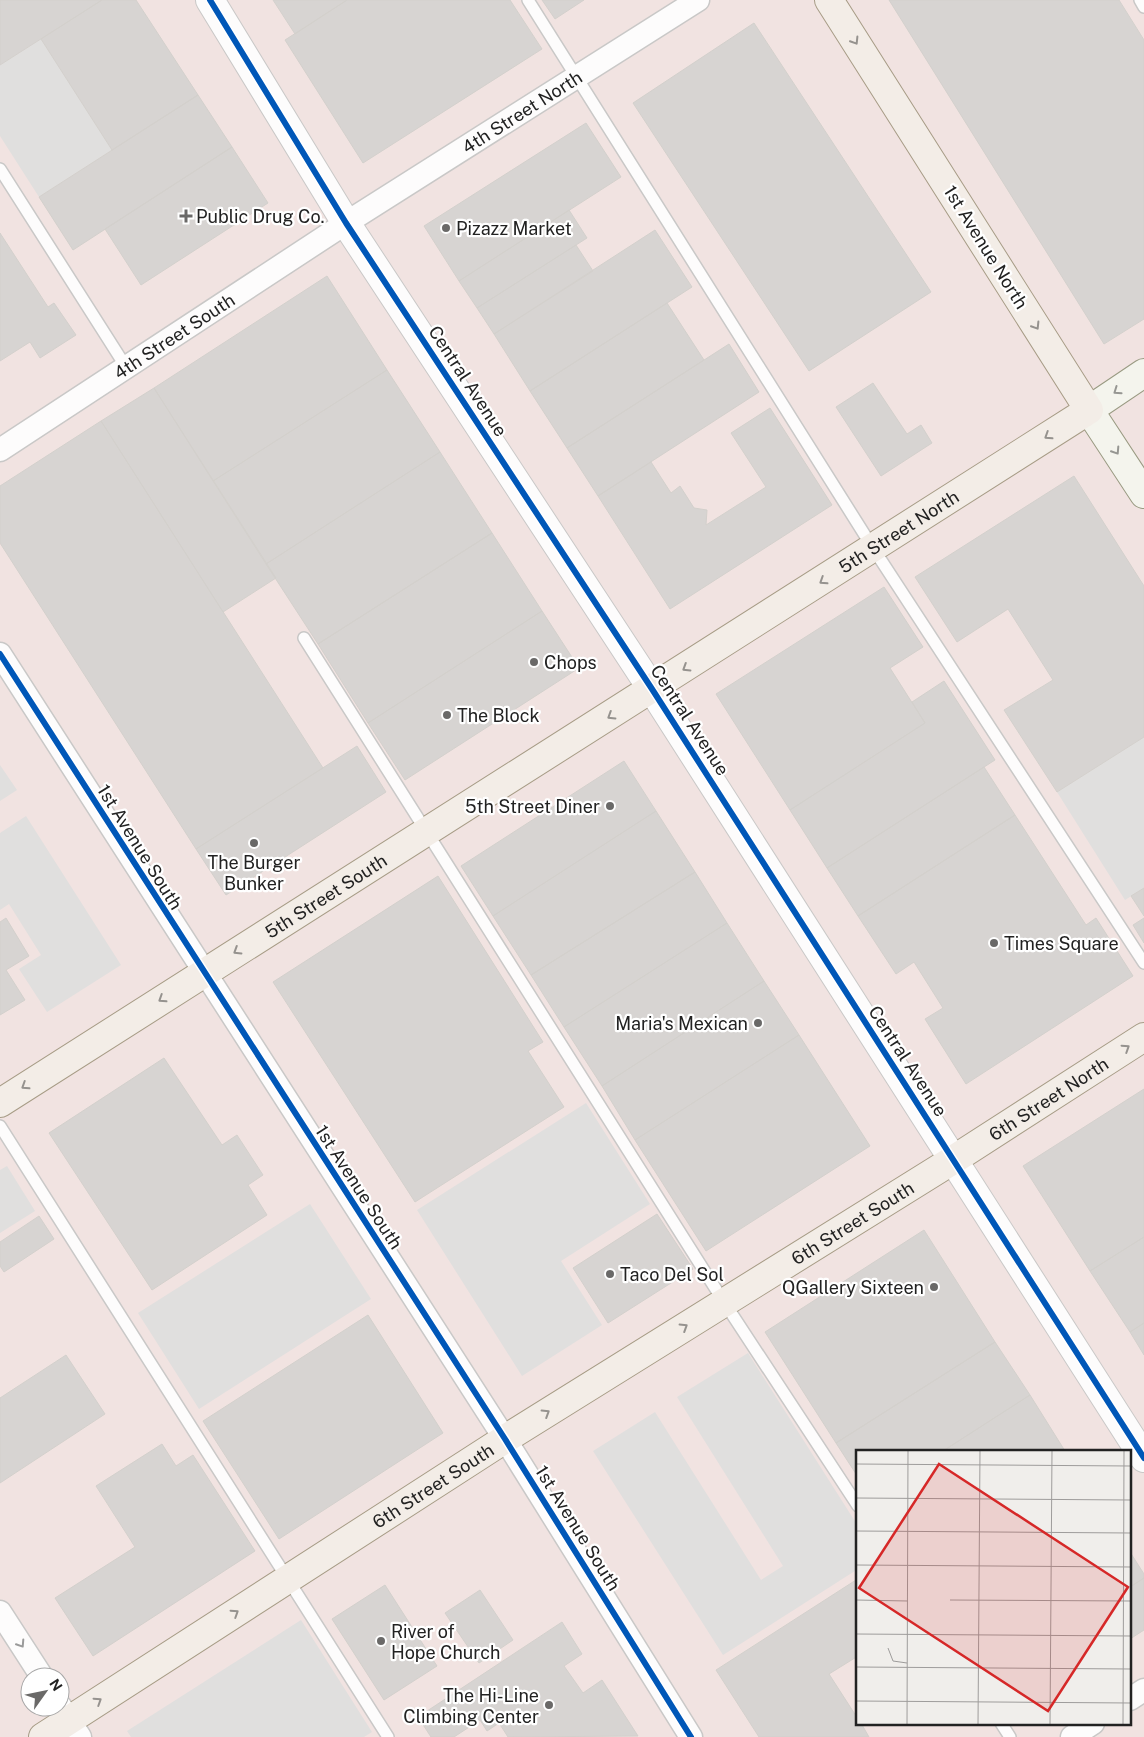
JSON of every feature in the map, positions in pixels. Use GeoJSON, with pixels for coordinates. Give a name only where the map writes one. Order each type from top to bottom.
{"type":"FeatureCollection","features":[{"type":"Feature","properties":{"kind":"main road","name":"1st Avenue North"},"geometry":{"type":"LineString","coordinates":[[829,0],[1144,494]]}},
{"type":"Feature","properties":{"kind":"main road","name":"5th Street North"},"geometry":{"type":"LineString","coordinates":[[652,689],[1144,373]]}},
{"type":"Feature","properties":{"kind":"main road","name":"5th Street South"},"geometry":{"type":"LineString","coordinates":[[0,1103],[203,972],[652,689]]}},
{"type":"Feature","properties":{"kind":"main road","name":"6th Street North"},"geometry":{"type":"LineString","coordinates":[[953,1160],[1144,1037]]}},
{"type":"Feature","properties":{"kind":"main road","name":"6th Street South"},"geometry":{"type":"LineString","coordinates":[[42,1737],[70,1721],[505,1439],[953,1160]]}},
{"type":"Feature","properties":{"kind":"street","name":"Central Avenue"},"geometry":{"type":"LineString","coordinates":[[210,0],[346,223],[652,689],[1144,1458]]}},
{"type":"Feature","properties":{"kind":"street","name":"4th Street North"},"geometry":{"type":"LineString","coordinates":[[346,223],[698,0]]}},
{"type":"Feature","properties":{"kind":"street","name":"4th Street South"},"geometry":{"type":"LineString","coordinates":[[0,450],[346,223]]}},
{"type":"Feature","properties":{"kind":"street","name":"1st Avenue South"},"geometry":{"type":"LineString","coordinates":[[0,654],[505,1439],[692,1737]]}},
{"type":"Feature","properties":{"kind":"street"},"geometry":{"type":"LineString","coordinates":[[0,1612],[36,1667]]}},
{"type":"Feature","properties":{"kind":"street"},"geometry":{"type":"LineString","coordinates":[[1132,1698],[1144,1690]]}},
{"type":"Feature","properties":{"kind":"street"},"geometry":{"type":"LineString","coordinates":[[1072,1737],[1092,1724]]}},
{"type":"Feature","properties":{"kind":"lane"},"geometry":{"type":"LineString","coordinates":[[528,0],[873,548],[1144,964]]}},
{"type":"Feature","properties":{"kind":"lane"},"geometry":{"type":"LineString","coordinates":[[1140,0],[1144,7]]}},
{"type":"Feature","properties":{"kind":"lane"},"geometry":{"type":"LineString","coordinates":[[0,169],[126,367]]}},
{"type":"Feature","properties":{"kind":"lane"},"geometry":{"type":"LineString","coordinates":[[304,638],[724,1302],[856,1503]]}},
{"type":"Feature","properties":{"kind":"lane"},"geometry":{"type":"LineString","coordinates":[[0,1126],[388,1737]]}},
{"type":"Feature","properties":{"kind":"lane"},"geometry":{"type":"LineString","coordinates":[[1002,1724],[1010,1737]]}},
{"type":"Feature","properties":{"kind":"shaded area"},"geometry":{"type":"Polygon","coordinates":[[[0,0],[1144,0],[1144,1737],[0,1737],[0,0]]]}},
{"type":"Feature","properties":{"kind":"shaded area"},"geometry":{"type":"Polygon","coordinates":[[[41,39],[112,150],[39,197],[0,136],[0,65],[41,39]]]}},
{"type":"Feature","properties":{"kind":"shaded area"},"geometry":{"type":"Polygon","coordinates":[[[1144,737],[1144,888],[1125,900],[1057,792],[1144,737]]]}},
{"type":"Feature","properties":{"kind":"shaded area"},"geometry":{"type":"Polygon","coordinates":[[[0,765],[17,790],[0,801],[0,765]]]}},
{"type":"Feature","properties":{"kind":"shaded area"},"geometry":{"type":"Polygon","coordinates":[[[26,816],[121,965],[47,1012],[19,969],[41,955],[9,904],[0,910],[0,833],[26,816]]]}},
{"type":"Feature","properties":{"kind":"shaded area"},"geometry":{"type":"Polygon","coordinates":[[[586,1103],[650,1204],[561,1261],[602,1325],[522,1376],[417,1210],[586,1103]]]}},
{"type":"Feature","properties":{"kind":"shaded area"},"geometry":{"type":"Polygon","coordinates":[[[7,1166],[35,1211],[0,1233],[0,1170],[7,1166]]]}},
{"type":"Feature","properties":{"kind":"shaded area"},"geometry":{"type":"Polygon","coordinates":[[[310,1204],[371,1299],[199,1409],[138,1313],[310,1204]]]}},
{"type":"Feature","properties":{"kind":"shaded area"},"geometry":{"type":"Polygon","coordinates":[[[748,1353],[856,1523],[856,1570],[723,1655],[593,1451],[655,1412],[761,1580],[783,1566],[677,1397],[748,1353]]]}},
{"type":"Feature","properties":{"kind":"shaded area"},"geometry":{"type":"Polygon","coordinates":[[[301,1620],[372,1732],[364,1737],[131,1737],[127,1731],[301,1620]]]}},
{"type":"Feature","properties":{"kind":"building"},"geometry":{"type":"Polygon","coordinates":[[[0,0],[102,0],[0,65],[0,0]]]}},
{"type":"Feature","properties":{"kind":"building"},"geometry":{"type":"Polygon","coordinates":[[[102,0],[136,0],[198,95],[112,150],[41,39],[102,0]]]}},
{"type":"Feature","properties":{"kind":"building"},"geometry":{"type":"Polygon","coordinates":[[[273,0],[347,0],[295,34],[273,0]]]}},
{"type":"Feature","properties":{"kind":"building"},"geometry":{"type":"Polygon","coordinates":[[[347,0],[510,0],[542,49],[363,163],[285,40],[347,0]]]}},
{"type":"Feature","properties":{"kind":"building"},"geometry":{"type":"Polygon","coordinates":[[[542,0],[584,0],[555,19],[542,0]]]}},
{"type":"Feature","properties":{"kind":"building"},"geometry":{"type":"Polygon","coordinates":[[[889,0],[1119,0],[1144,40],[1144,319],[1104,344],[889,0]]]}},
{"type":"Feature","properties":{"kind":"building"},"geometry":{"type":"Polygon","coordinates":[[[754,23],[931,292],[809,371],[633,103],[754,23]]]}},
{"type":"Feature","properties":{"kind":"building"},"geometry":{"type":"Polygon","coordinates":[[[198,95],[232,147],[73,250],[39,197],[198,95]]]}},
{"type":"Feature","properties":{"kind":"building"},"geometry":{"type":"Polygon","coordinates":[[[586,123],[621,177],[459,281],[424,226],[586,123]]]}},
{"type":"Feature","properties":{"kind":"building","name":"Public Drug Co."},"geometry":{"type":"Polygon","coordinates":[[[232,147],[268,203],[141,285],[105,229],[232,147]]]}},
{"type":"Feature","properties":{"kind":"building"},"geometry":{"type":"Polygon","coordinates":[[[569,210],[587,238],[477,308],[459,281],[569,210]]]}},
{"type":"Feature","properties":{"kind":"building"},"geometry":{"type":"Polygon","coordinates":[[[655,230],[692,287],[530,391],[494,334],[655,230]]]}},
{"type":"Feature","properties":{"kind":"building"},"geometry":{"type":"Polygon","coordinates":[[[0,233],[48,307],[54,303],[76,335],[40,358],[30,342],[0,361],[0,233]]]}},
{"type":"Feature","properties":{"kind":"building"},"geometry":{"type":"Polygon","coordinates":[[[576,245],[593,271],[494,334],[477,308],[576,245]]]}},
{"type":"Feature","properties":{"kind":"building"},"geometry":{"type":"Polygon","coordinates":[[[327,276],[387,370],[213,481],[154,388],[327,276]]]}},
{"type":"Feature","properties":{"kind":"building"},"geometry":{"type":"Polygon","coordinates":[[[667,303],[704,360],[567,448],[530,391],[667,303]]]}},
{"type":"Feature","properties":{"kind":"building"},"geometry":{"type":"Polygon","coordinates":[[[729,344],[759,392],[598,496],[567,448],[729,344]]]}},
{"type":"Feature","properties":{"kind":"building"},"geometry":{"type":"Polygon","coordinates":[[[387,370],[440,452],[266,564],[213,481],[387,370]]]}},
{"type":"Feature","properties":{"kind":"building"},"geometry":{"type":"Polygon","coordinates":[[[873,383],[907,434],[921,425],[932,443],[881,476],[836,407],[873,383]]]}},
{"type":"Feature","properties":{"kind":"building"},"geometry":{"type":"Polygon","coordinates":[[[154,388],[276,578],[223,612],[101,421],[154,388]]]}},
{"type":"Feature","properties":{"kind":"building"},"geometry":{"type":"Polygon","coordinates":[[[770,408],[832,505],[670,609],[598,496],[651,462],[671,493],[680,486],[694,508],[707,510],[706,525],[766,487],[731,433],[770,408]]]}},
{"type":"Feature","properties":{"kind":"building"},"geometry":{"type":"Polygon","coordinates":[[[101,421],[323,768],[196,849],[0,543],[0,486],[101,421]]]}},
{"type":"Feature","properties":{"kind":"building"},"geometry":{"type":"Polygon","coordinates":[[[440,452],[492,533],[318,644],[266,564],[440,452]]]}},
{"type":"Feature","properties":{"kind":"building"},"geometry":{"type":"Polygon","coordinates":[[[1074,476],[1144,586],[1144,737],[1057,792],[1004,710],[1053,680],[1008,609],[957,642],[915,577],[1074,476]]]}},
{"type":"Feature","properties":{"kind":"building"},"geometry":{"type":"Polygon","coordinates":[[[492,533],[542,611],[368,723],[318,644],[492,533]]]}},
{"type":"Feature","properties":{"kind":"building"},"geometry":{"type":"Polygon","coordinates":[[[884,587],[923,647],[890,668],[925,723],[790,810],[716,694],[884,587]]]}},
{"type":"Feature","properties":{"kind":"building"},"geometry":{"type":"Polygon","coordinates":[[[542,611],[579,668],[405,780],[368,723],[542,611]]]}},
{"type":"Feature","properties":{"kind":"building"},"geometry":{"type":"Polygon","coordinates":[[[944,681],[995,760],[827,868],[790,810],[925,723],[912,702],[944,681]]]}},
{"type":"Feature","properties":{"kind":"building"},"geometry":{"type":"Polygon","coordinates":[[[357,746],[386,792],[226,895],[196,849],[357,746]]]}},
{"type":"Feature","properties":{"kind":"building"},"geometry":{"type":"Polygon","coordinates":[[[624,761],[656,811],[493,916],[461,866],[624,761]]]}},
{"type":"Feature","properties":{"kind":"building"},"geometry":{"type":"Polygon","coordinates":[[[984,767],[1015,815],[858,916],[827,868],[984,767]]]}},
{"type":"Feature","properties":{"kind":"building"},"geometry":{"type":"Polygon","coordinates":[[[656,811],[695,872],[531,975],[493,916],[656,811]]]}},
{"type":"Feature","properties":{"kind":"building","name":"Times Square"},"geometry":{"type":"Polygon","coordinates":[[[1015,815],[1086,925],[1096,918],[1133,976],[966,1084],[925,1019],[943,1008],[914,962],[896,974],[858,916],[1015,815]]]}},
{"type":"Feature","properties":{"kind":"building"},"geometry":{"type":"Polygon","coordinates":[[[695,872],[727,923],[564,1027],[531,975],[695,872]]]}},
{"type":"Feature","properties":{"kind":"building"},"geometry":{"type":"Polygon","coordinates":[[[438,876],[543,1042],[528,1051],[564,1107],[415,1202],[273,982],[438,876]]]}},
{"type":"Feature","properties":{"kind":"building"},"geometry":{"type":"Polygon","coordinates":[[[1144,888],[1144,916],[1131,896],[1144,888]]]}},
{"type":"Feature","properties":{"kind":"building"},"geometry":{"type":"Polygon","coordinates":[[[6,918],[29,956],[6,970],[25,1000],[0,1015],[0,922],[6,918]]]}},
{"type":"Feature","properties":{"kind":"building"},"geometry":{"type":"Polygon","coordinates":[[[1144,918],[1144,943],[1133,925],[1144,918]]]}},
{"type":"Feature","properties":{"kind":"building"},"geometry":{"type":"Polygon","coordinates":[[[727,923],[764,981],[602,1086],[564,1027],[727,923]]]}},
{"type":"Feature","properties":{"kind":"building"},"geometry":{"type":"Polygon","coordinates":[[[764,981],[799,1035],[635,1140],[602,1086],[764,981]]]}},
{"type":"Feature","properties":{"kind":"building"},"geometry":{"type":"Polygon","coordinates":[[[799,1035],[870,1146],[706,1251],[635,1140],[799,1035]]]}},
{"type":"Feature","properties":{"kind":"building"},"geometry":{"type":"Polygon","coordinates":[[[164,1058],[222,1145],[237,1135],[263,1175],[248,1185],[267,1215],[152,1290],[49,1133],[164,1058]]]}},
{"type":"Feature","properties":{"kind":"building"},"geometry":{"type":"Polygon","coordinates":[[[1144,1089],[1144,1237],[1090,1271],[1023,1166],[1144,1089]]]}},
{"type":"Feature","properties":{"kind":"building"},"geometry":{"type":"Polygon","coordinates":[[[657,1214],[693,1269],[608,1323],[573,1268],[657,1214]]]}},
{"type":"Feature","properties":{"kind":"building"},"geometry":{"type":"Polygon","coordinates":[[[39,1216],[54,1239],[4,1272],[0,1266],[0,1242],[39,1216]]]}},
{"type":"Feature","properties":{"kind":"building"},"geometry":{"type":"Polygon","coordinates":[[[924,1230],[995,1342],[836,1443],[765,1332],[924,1230]]]}},
{"type":"Feature","properties":{"kind":"building"},"geometry":{"type":"Polygon","coordinates":[[[1144,1237],[1144,1323],[1130,1332],[1090,1271],[1144,1237]]]}},
{"type":"Feature","properties":{"kind":"building"},"geometry":{"type":"Polygon","coordinates":[[[368,1315],[443,1433],[279,1539],[203,1421],[368,1315]]]}},
{"type":"Feature","properties":{"kind":"building"},"geometry":{"type":"Polygon","coordinates":[[[1144,1323],[1144,1355],[1130,1332],[1144,1323]]]}},
{"type":"Feature","properties":{"kind":"building"},"geometry":{"type":"Polygon","coordinates":[[[995,1342],[1030,1395],[945,1450],[856,1450],[856,1474],[836,1443],[995,1342]]]}},
{"type":"Feature","properties":{"kind":"building"},"geometry":{"type":"Polygon","coordinates":[[[66,1355],[105,1414],[0,1483],[0,1398],[66,1355]]]}},
{"type":"Feature","properties":{"kind":"building"},"geometry":{"type":"Polygon","coordinates":[[[1030,1395],[1064,1450],[945,1450],[1030,1395]]]}},
{"type":"Feature","properties":{"kind":"building"},"geometry":{"type":"Polygon","coordinates":[[[162,1444],[176,1466],[193,1455],[255,1551],[93,1656],[55,1598],[135,1547],[96,1486],[162,1444]]]}},
{"type":"Feature","properties":{"kind":"building"},"geometry":{"type":"Polygon","coordinates":[[[1132,1555],[1144,1574],[1144,1578],[1132,1586],[1132,1555]]]}},
{"type":"Feature","properties":{"kind":"building"},"geometry":{"type":"Polygon","coordinates":[[[1144,1578],[1144,1630],[1132,1638],[1132,1586],[1144,1578]]]}},
{"type":"Feature","properties":{"kind":"building"},"geometry":{"type":"Polygon","coordinates":[[[856,1580],[856,1657],[829,1674],[856,1716],[856,1724],[862,1724],[869,1737],[759,1737],[716,1670],[856,1580]]]}},
{"type":"Feature","properties":{"kind":"building"},"geometry":{"type":"Polygon","coordinates":[[[385,1585],[437,1666],[384,1700],[332,1619],[385,1585]]]}},
{"type":"Feature","properties":{"kind":"building"},"geometry":{"type":"Polygon","coordinates":[[[480,1590],[513,1640],[479,1663],[445,1613],[480,1590]]]}},
{"type":"Feature","properties":{"kind":"building"},"geometry":{"type":"Polygon","coordinates":[[[562,1622],[582,1654],[564,1666],[583,1693],[602,1680],[638,1736],[508,1737],[499,1723],[487,1731],[480,1720],[454,1737],[431,1737],[418,1717],[562,1622]]]}},
{"type":"Feature","properties":{"kind":"cycle path"},"geometry":{"type":"LineString","coordinates":[[210,0],[346,223],[652,689],[1144,1458]]}},
{"type":"Feature","properties":{"kind":"cycle path"},"geometry":{"type":"LineString","coordinates":[[0,654],[505,1439],[691,1737]]}},
{"type":"Feature","properties":{"kind":"place","name":"Public Drug Co."},"geometry":{"type":"Point","coordinates":[186,216]}},
{"type":"Feature","properties":{"kind":"place","name":"Pizazz Market"},"geometry":{"type":"Point","coordinates":[446,228]}},
{"type":"Feature","properties":{"kind":"place","name":"Chops"},"geometry":{"type":"Point","coordinates":[534,662]}},
{"type":"Feature","properties":{"kind":"place","name":"The Block"},"geometry":{"type":"Point","coordinates":[447,715]}},
{"type":"Feature","properties":{"kind":"place","name":"5th Street Diner"},"geometry":{"type":"Point","coordinates":[610,806]}},
{"type":"Feature","properties":{"kind":"place","name":"The Burger Bunker"},"geometry":{"type":"Point","coordinates":[254,843]}},
{"type":"Feature","properties":{"kind":"place","name":"Times Square"},"geometry":{"type":"Point","coordinates":[994,943]}},
{"type":"Feature","properties":{"kind":"place","name":"Maria's Mexican"},"geometry":{"type":"Point","coordinates":[758,1023]}},
{"type":"Feature","properties":{"kind":"place","name":"Taco Del Sol"},"geometry":{"type":"Point","coordinates":[610,1274]}},
{"type":"Feature","properties":{"kind":"place","name":"QGallery Sixteen"},"geometry":{"type":"Point","coordinates":[934,1287]}},
{"type":"Feature","properties":{"kind":"place","name":"River of Hope Church"},"geometry":{"type":"Point","coordinates":[381,1641]}},
{"type":"Feature","properties":{"kind":"place","name":"The Hi-Line Climbing Center"},"geometry":{"type":"Point","coordinates":[549,1705]}}]}
